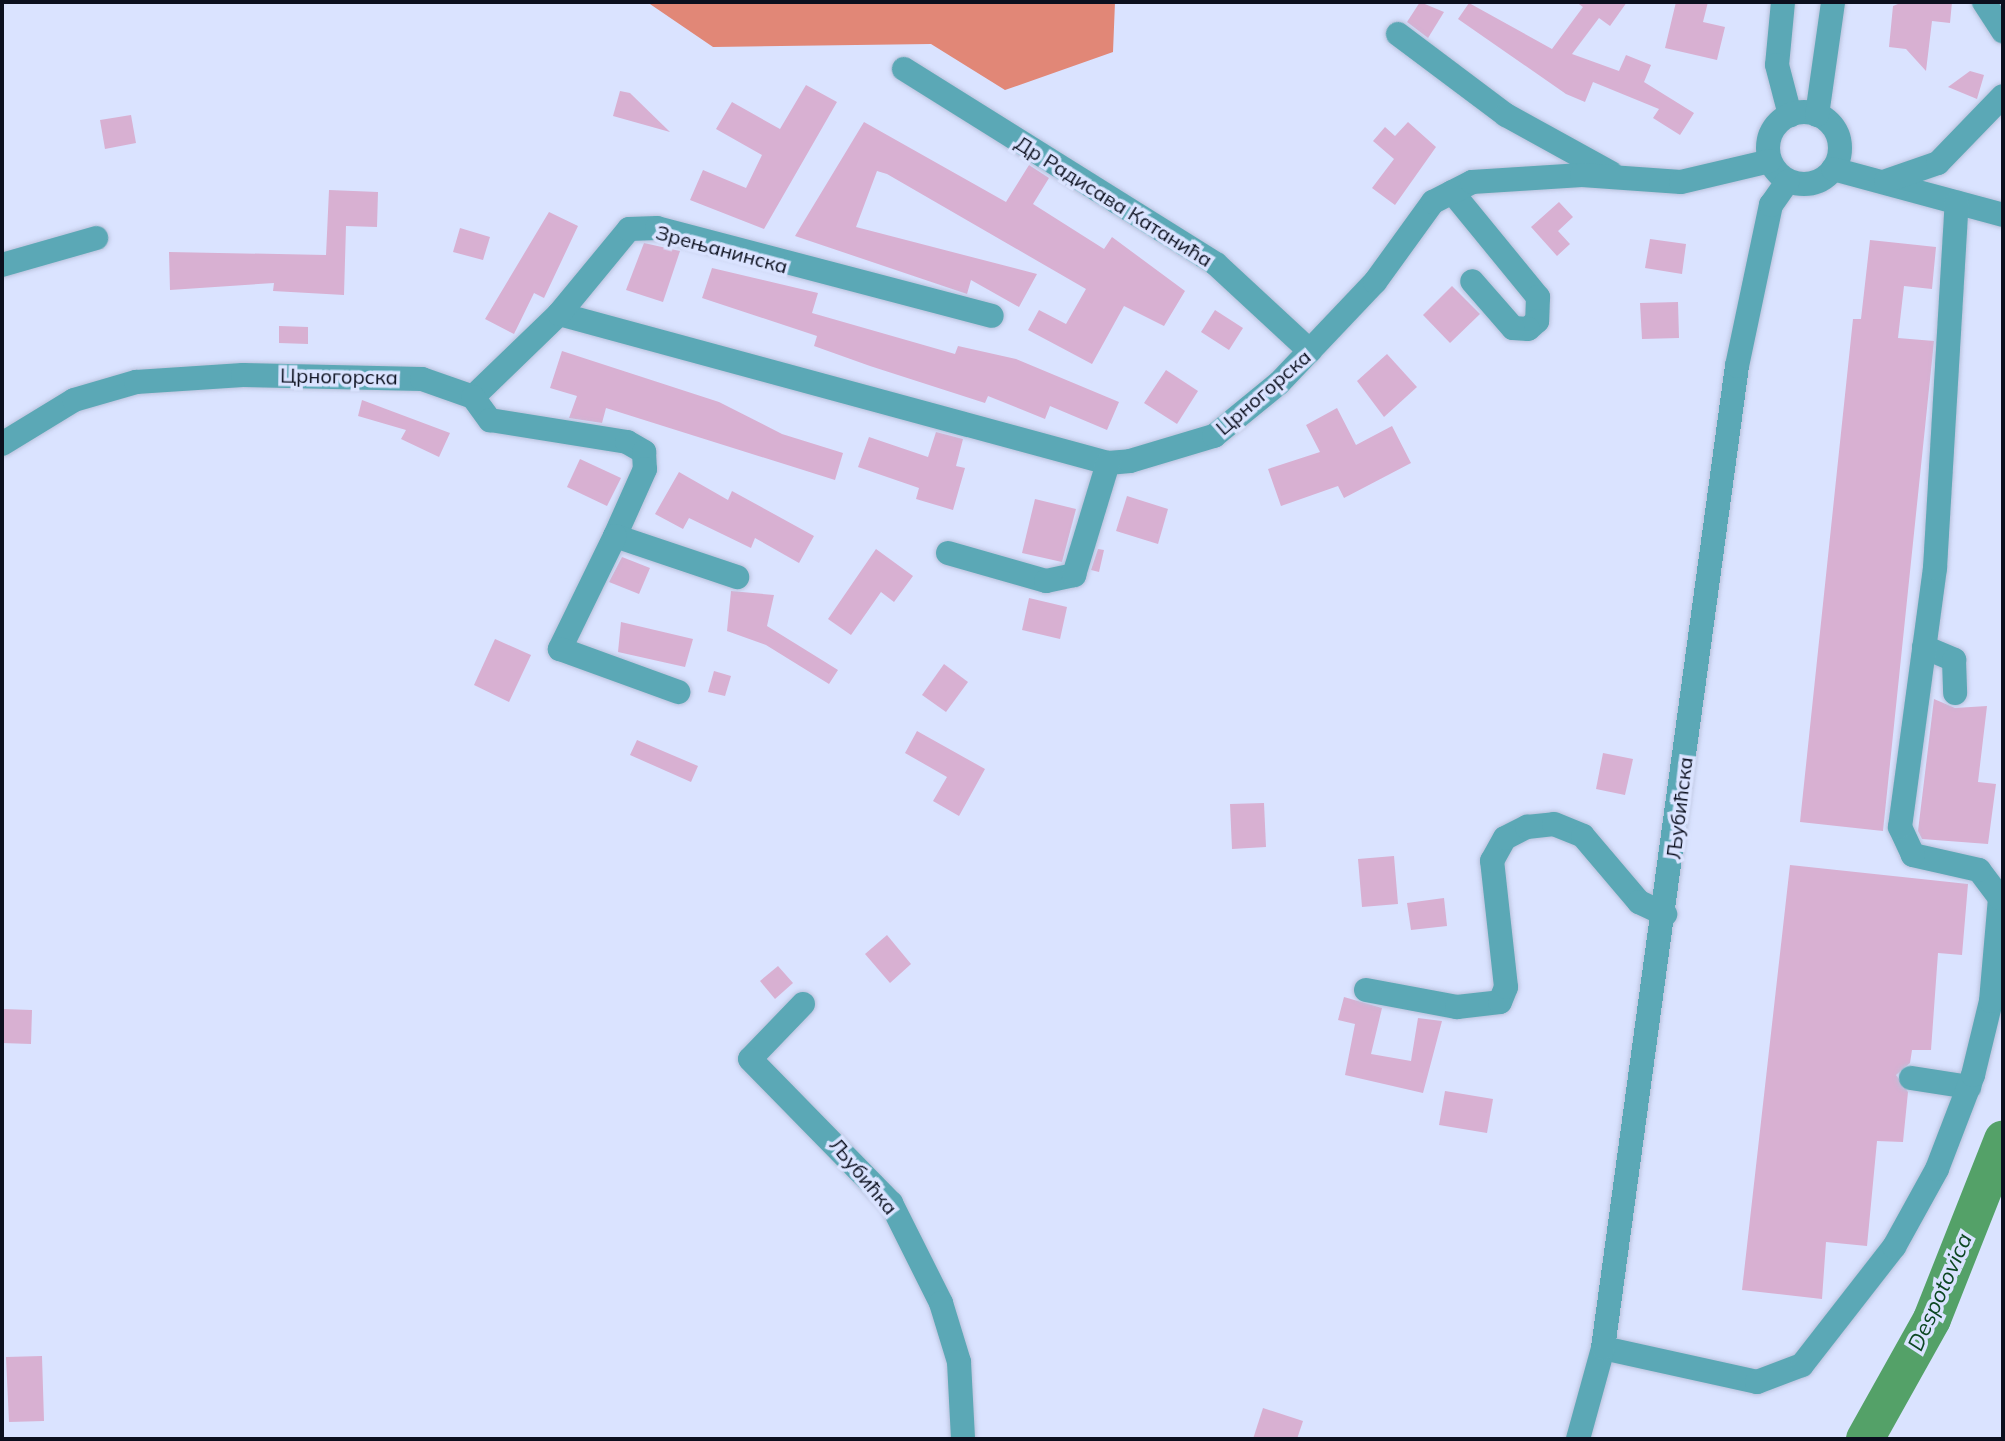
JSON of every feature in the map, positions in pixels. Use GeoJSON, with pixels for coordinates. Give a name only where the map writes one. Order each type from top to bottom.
{"type":"FeatureCollection","features":[{"type":"Feature","properties":{"kind":"street"},"geometry":{"type":"LineString","coordinates":[[1783,2],[1777,65],[1790,115]]}},
{"type":"Feature","properties":{"kind":"street"},"geometry":{"type":"LineString","coordinates":[[1817,115],[1833,2]]}},
{"type":"Feature","properties":{"kind":"street"},"geometry":{"type":"LineString","coordinates":[[1984,2],[2003,31]]}},
{"type":"Feature","properties":{"kind":"street"},"geometry":{"type":"LineString","coordinates":[[1398,34],[1506,115],[1617,177]]}},
{"type":"Feature","properties":{"kind":"street","name":"Др Радисава Катанића"},"geometry":{"type":"LineString","coordinates":[[904,69],[1216,264],[1310,351]]}},
{"type":"Feature","properties":{"kind":"street"},"geometry":{"type":"LineString","coordinates":[[1886,181],[1938,163],[2003,96]]}},
{"type":"Feature","properties":{"kind":"street"},"geometry":{"type":"LineString","coordinates":[[1833,169],[1838,138],[1817,115],[1790,115],[1770,134],[1770,161],[1788,181],[1808,184],[1833,169],[2003,215]]}},
{"type":"Feature","properties":{"kind":"street","name":"Црногорска"},"geometry":{"type":"LineString","coordinates":[[559,314],[1108,463],[1162,457],[1214,436],[1310,351],[1375,282],[1433,202],[1452,192],[1518,176],[1617,177],[1681,182],[1770,161]]}},
{"type":"Feature","properties":{"kind":"street","name":"Љубићска"},"geometry":{"type":"LineString","coordinates":[[1578,1439],[1603,1348],[1665,914],[1737,366],[1771,205],[1788,181]]}},
{"type":"Feature","properties":{"kind":"street"},"geometry":{"type":"LineString","coordinates":[[1452,192],[1538,297],[1537,321],[1528,329],[1513,328],[1472,281]]}},
{"type":"Feature","properties":{"kind":"street"},"geometry":{"type":"LineString","coordinates":[[1603,1348],[1743,1380],[1793,1372],[1851,1311],[1894,1247],[1937,1169],[1969,1087],[1991,1001],[2000,898],[1986,875],[1921,860],[1900,835],[1945,449],[1957,203]]}},
{"type":"Feature","properties":{"kind":"street","name":"Зрењанинска"},"geometry":{"type":"LineString","coordinates":[[473,397],[559,314],[609,247],[629,229],[657,228],[992,316]]}},
{"type":"Feature","properties":{"kind":"street"},"geometry":{"type":"LineString","coordinates":[[2,265],[96,238]]}},
{"type":"Feature","properties":{"kind":"street","name":"Црногорска"},"geometry":{"type":"LineString","coordinates":[[2,444],[74,400],[136,382],[366,373],[422,379],[473,397],[490,420],[627,442],[644,452],[645,469],[615,536]]}},
{"type":"Feature","properties":{"kind":"street"},"geometry":{"type":"LineString","coordinates":[[948,553],[1046,581],[1074,575],[1108,463]]}},
{"type":"Feature","properties":{"kind":"street"},"geometry":{"type":"LineString","coordinates":[[678,692],[560,649],[615,536],[737,577]]}},
{"type":"Feature","properties":{"kind":"street"},"geometry":{"type":"LineString","coordinates":[[1924,647],[1954,660],[1955,693]]}},
{"type":"Feature","properties":{"kind":"street"},"geometry":{"type":"LineString","coordinates":[[1366,990],[1457,1007],[1500,1002],[1506,987],[1492,861],[1505,838],[1527,827],[1554,824],[1583,836],[1639,902],[1665,914]]}},
{"type":"Feature","properties":{"kind":"street","name":"Љубићка"},"geometry":{"type":"LineString","coordinates":[[803,1004],[750,1059],[891,1203],[941,1303],[959,1362],[963,1439]]}},
{"type":"Feature","properties":{"kind":"street"},"geometry":{"type":"LineString","coordinates":[[1911,1078],[1969,1087]]}},
{"type":"Feature","properties":{"kind":"shaded area"},"geometry":{"type":"Polygon","coordinates":[[[647,2],[1115,2],[1113,52],[1005,90],[931,44],[713,47],[647,2]]]}},
{"type":"Feature","properties":{"kind":"building"},"geometry":{"type":"Polygon","coordinates":[[[1420,2],[1444,12],[1428,38],[1407,22],[1420,2]]]}},
{"type":"Feature","properties":{"kind":"building"},"geometry":{"type":"Polygon","coordinates":[[[1576,2],[1627,2],[1610,26],[1599,18],[1572,54],[1619,71],[1626,55],[1651,65],[1644,82],[1694,113],[1680,135],[1653,118],[1659,109],[1593,82],[1585,102],[1566,94],[1458,19],[1469,3],[1552,49],[1583,7],[1576,2]]]}},
{"type":"Feature","properties":{"kind":"building"},"geometry":{"type":"Polygon","coordinates":[[[1676,2],[1708,2],[1703,22],[1725,27],[1717,60],[1665,48],[1676,2]]]}},
{"type":"Feature","properties":{"kind":"building"},"geometry":{"type":"Polygon","coordinates":[[[1903,2],[1952,2],[1950,23],[1932,21],[1926,71],[1906,49],[1889,47],[1893,6],[1903,2]]]}},
{"type":"Feature","properties":{"kind":"building"},"geometry":{"type":"Polygon","coordinates":[[[1970,71],[1984,75],[1977,99],[1948,87],[1970,71]]]}},
{"type":"Feature","properties":{"kind":"building"},"geometry":{"type":"Polygon","coordinates":[[[806,85],[837,102],[764,229],[690,200],[703,170],[746,188],[762,155],[716,129],[732,102],[780,129],[806,85]]]}},
{"type":"Feature","properties":{"kind":"building"},"geometry":{"type":"Polygon","coordinates":[[[620,91],[630,93],[670,132],[613,116],[620,91]]]}},
{"type":"Feature","properties":{"kind":"building"},"geometry":{"type":"Polygon","coordinates":[[[131,115],[136,143],[105,149],[100,120],[131,115]]]}},
{"type":"Feature","properties":{"kind":"building"},"geometry":{"type":"Polygon","coordinates":[[[864,122],[1006,202],[1029,165],[1049,178],[1033,204],[1104,249],[1112,237],[1185,291],[1164,326],[1124,306],[1092,364],[1028,330],[1039,310],[1066,324],[1086,289],[877,171],[856,227],[1037,274],[1019,307],[971,280],[967,294],[795,236],[864,122]]]}},
{"type":"Feature","properties":{"kind":"building"},"geometry":{"type":"Polygon","coordinates":[[[1408,122],[1436,147],[1395,205],[1372,188],[1394,159],[1373,141],[1385,127],[1395,136],[1408,122]]]}},
{"type":"Feature","properties":{"kind":"building"},"geometry":{"type":"Polygon","coordinates":[[[329,190],[378,192],[377,227],[346,226],[344,295],[273,291],[274,283],[170,290],[169,252],[326,255],[329,190]]]}},
{"type":"Feature","properties":{"kind":"building"},"geometry":{"type":"Polygon","coordinates":[[[1559,202],[1573,217],[1558,231],[1570,244],[1557,256],[1531,227],[1559,202]]]}},
{"type":"Feature","properties":{"kind":"building"},"geometry":{"type":"Polygon","coordinates":[[[549,212],[578,226],[544,298],[534,293],[514,334],[485,319],[549,212]]]}},
{"type":"Feature","properties":{"kind":"building"},"geometry":{"type":"Polygon","coordinates":[[[460,228],[490,237],[483,260],[453,252],[460,228]]]}},
{"type":"Feature","properties":{"kind":"building"},"geometry":{"type":"Polygon","coordinates":[[[1650,239],[1686,244],[1682,274],[1645,268],[1650,239]]]}},
{"type":"Feature","properties":{"kind":"building"},"geometry":{"type":"Polygon","coordinates":[[[1870,240],[1936,247],[1932,289],[1904,286],[1898,338],[1934,341],[1883,831],[1800,822],[1853,319],[1861,319],[1870,240]]]}},
{"type":"Feature","properties":{"kind":"building"},"geometry":{"type":"Polygon","coordinates":[[[644,243],[680,251],[663,302],[626,290],[644,243]]]}},
{"type":"Feature","properties":{"kind":"building"},"geometry":{"type":"Polygon","coordinates":[[[712,268],[818,293],[812,313],[955,354],[958,346],[1016,359],[1119,402],[1107,430],[1050,406],[1045,419],[988,396],[985,403],[870,366],[814,346],[817,336],[702,298],[712,268]]]}},
{"type":"Feature","properties":{"kind":"building"},"geometry":{"type":"Polygon","coordinates":[[[1452,286],[1480,314],[1450,343],[1423,315],[1452,286]]]}},
{"type":"Feature","properties":{"kind":"building"},"geometry":{"type":"Polygon","coordinates":[[[1678,302],[1679,338],[1642,339],[1640,303],[1678,302]]]}},
{"type":"Feature","properties":{"kind":"building"},"geometry":{"type":"Polygon","coordinates":[[[1215,310],[1243,328],[1229,350],[1201,332],[1215,310]]]}},
{"type":"Feature","properties":{"kind":"building"},"geometry":{"type":"Polygon","coordinates":[[[279,326],[308,327],[308,344],[279,343],[279,326]]]}},
{"type":"Feature","properties":{"kind":"building"},"geometry":{"type":"Polygon","coordinates":[[[562,351],[719,402],[782,434],[843,453],[835,480],[606,408],[602,423],[569,418],[577,396],[550,388],[562,351]]]}},
{"type":"Feature","properties":{"kind":"building"},"geometry":{"type":"Polygon","coordinates":[[[1387,354],[1417,387],[1384,417],[1357,381],[1387,354]]]}},
{"type":"Feature","properties":{"kind":"building"},"geometry":{"type":"Polygon","coordinates":[[[1166,370],[1198,391],[1177,424],[1144,403],[1166,370]]]}},
{"type":"Feature","properties":{"kind":"building"},"geometry":{"type":"Polygon","coordinates":[[[362,400],[450,433],[439,457],[401,439],[406,430],[358,416],[362,400]]]}},
{"type":"Feature","properties":{"kind":"building"},"geometry":{"type":"Polygon","coordinates":[[[1337,408],[1356,445],[1392,426],[1411,463],[1344,498],[1338,486],[1281,506],[1268,469],[1320,452],[1306,425],[1337,408]]]}},
{"type":"Feature","properties":{"kind":"building"},"geometry":{"type":"Polygon","coordinates":[[[936,432],[963,439],[956,466],[965,468],[953,510],[916,499],[919,488],[858,467],[869,437],[928,457],[936,432]]]}},
{"type":"Feature","properties":{"kind":"building"},"geometry":{"type":"Polygon","coordinates":[[[580,459],[621,478],[607,506],[567,487],[580,459]]]}},
{"type":"Feature","properties":{"kind":"building"},"geometry":{"type":"Polygon","coordinates":[[[679,472],[728,500],[732,491],[814,536],[799,563],[755,538],[751,548],[689,518],[683,529],[655,514],[679,472]]]}},
{"type":"Feature","properties":{"kind":"building"},"geometry":{"type":"Polygon","coordinates":[[[1127,496],[1168,509],[1158,544],[1116,531],[1127,496]]]}},
{"type":"Feature","properties":{"kind":"building"},"geometry":{"type":"Polygon","coordinates":[[[1035,499],[1076,509],[1062,562],[1022,553],[1035,499]]]}},
{"type":"Feature","properties":{"kind":"building"},"geometry":{"type":"Polygon","coordinates":[[[876,549],[913,576],[894,602],[881,592],[851,635],[828,619],[876,549]]]}},
{"type":"Feature","properties":{"kind":"building"},"geometry":{"type":"Polygon","coordinates":[[[1098,549],[1104,550],[1099,572],[1091,570],[1098,549]]]}},
{"type":"Feature","properties":{"kind":"building"},"geometry":{"type":"Polygon","coordinates":[[[622,557],[650,568],[639,594],[609,582],[622,557]]]}},
{"type":"Feature","properties":{"kind":"building"},"geometry":{"type":"Polygon","coordinates":[[[731,591],[774,595],[767,626],[838,670],[829,684],[766,645],[727,631],[731,591]]]}},
{"type":"Feature","properties":{"kind":"building"},"geometry":{"type":"Polygon","coordinates":[[[1029,598],[1067,607],[1060,639],[1022,630],[1029,598]]]}},
{"type":"Feature","properties":{"kind":"building"},"geometry":{"type":"Polygon","coordinates":[[[621,622],[693,639],[685,667],[618,652],[621,622]]]}},
{"type":"Feature","properties":{"kind":"building"},"geometry":{"type":"Polygon","coordinates":[[[495,639],[531,655],[509,702],[474,685],[495,639]]]}},
{"type":"Feature","properties":{"kind":"building"},"geometry":{"type":"Polygon","coordinates":[[[944,664],[968,682],[946,712],[922,695],[944,664]]]}},
{"type":"Feature","properties":{"kind":"building"},"geometry":{"type":"Polygon","coordinates":[[[714,671],[731,676],[725,696],[708,692],[714,671]]]}},
{"type":"Feature","properties":{"kind":"building"},"geometry":{"type":"Polygon","coordinates":[[[1934,699],[1955,708],[1987,706],[1978,782],[1996,784],[1988,844],[1922,839],[1918,831],[1934,699]]]}},
{"type":"Feature","properties":{"kind":"building"},"geometry":{"type":"Polygon","coordinates":[[[917,731],[985,769],[959,816],[933,801],[947,777],[905,753],[917,731]]]}},
{"type":"Feature","properties":{"kind":"building"},"geometry":{"type":"Polygon","coordinates":[[[637,740],[698,766],[691,782],[630,755],[637,740]]]}},
{"type":"Feature","properties":{"kind":"building"},"geometry":{"type":"Polygon","coordinates":[[[1603,753],[1633,759],[1625,795],[1596,789],[1603,753]]]}},
{"type":"Feature","properties":{"kind":"building"},"geometry":{"type":"Polygon","coordinates":[[[1264,803],[1266,847],[1232,849],[1230,804],[1264,803]]]}},
{"type":"Feature","properties":{"kind":"building"},"geometry":{"type":"Polygon","coordinates":[[[1394,856],[1398,904],[1362,907],[1358,859],[1394,856]]]}},
{"type":"Feature","properties":{"kind":"building"},"geometry":{"type":"Polygon","coordinates":[[[1790,865],[1968,884],[1962,955],[1938,953],[1931,1050],[1912,1050],[1910,1063],[1896,1075],[1908,1092],[1903,1142],[1877,1141],[1867,1246],[1826,1242],[1822,1299],[1742,1290],[1790,865]]]}},
{"type":"Feature","properties":{"kind":"building"},"geometry":{"type":"Polygon","coordinates":[[[1444,898],[1447,926],[1411,930],[1407,903],[1444,898]]]}},
{"type":"Feature","properties":{"kind":"building"},"geometry":{"type":"Polygon","coordinates":[[[887,935],[911,964],[890,983],[865,954],[887,935]]]}},
{"type":"Feature","properties":{"kind":"building"},"geometry":{"type":"Polygon","coordinates":[[[778,966],[793,983],[775,999],[760,981],[778,966]]]}},
{"type":"Feature","properties":{"kind":"building"},"geometry":{"type":"Polygon","coordinates":[[[1344,997],[1382,1008],[1371,1054],[1411,1061],[1418,1018],[1442,1021],[1423,1093],[1345,1075],[1355,1024],[1338,1020],[1344,997]]]}},
{"type":"Feature","properties":{"kind":"building"},"geometry":{"type":"Polygon","coordinates":[[[2,1009],[32,1010],[31,1044],[2,1043],[2,1009]]]}},
{"type":"Feature","properties":{"kind":"building"},"geometry":{"type":"Polygon","coordinates":[[[1445,1091],[1493,1099],[1487,1133],[1439,1125],[1445,1091]]]}},
{"type":"Feature","properties":{"kind":"building"},"geometry":{"type":"Polygon","coordinates":[[[42,1356],[44,1421],[9,1422],[6,1357],[42,1356]]]}},
{"type":"Feature","properties":{"kind":"building"},"geometry":{"type":"Polygon","coordinates":[[[1263,1408],[1303,1421],[1297,1439],[1253,1439],[1263,1408]]]}},
{"type":"Feature","properties":{"kind":"waterway","name":"Despotovica"},"geometry":{"type":"LineString","coordinates":[[1865,1439],[1932,1319],[2003,1140]]}}]}
